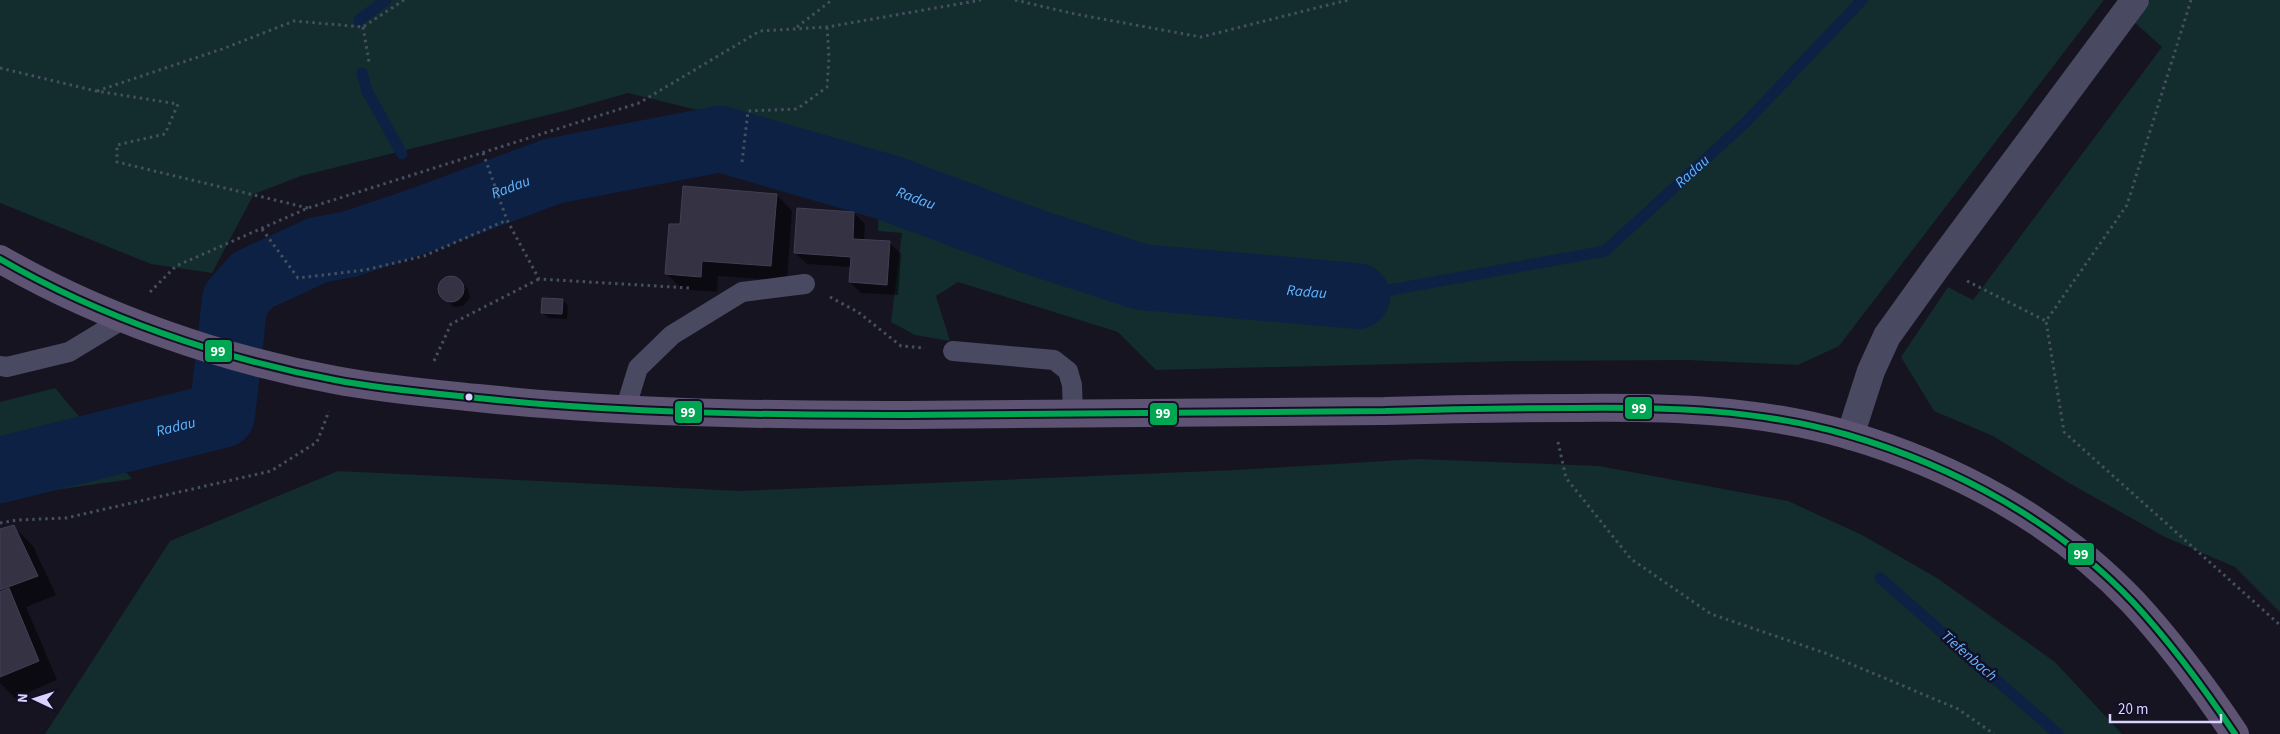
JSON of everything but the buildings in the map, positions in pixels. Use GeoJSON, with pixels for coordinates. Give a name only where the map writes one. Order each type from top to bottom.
{"type":"FeatureCollection","features":[{"type":"Feature","properties":{"kind":"main road"},"geometry":{"type":"LineString","coordinates":[[0,259],[68,293],[185,341],[279,368],[341,381],[419,392],[625,410],[813,415],[1073,415],[1550,408],[1700,409],[1794,421],[1850,436],[1898,452],[1946,472],[1997,497],[2054,533],[2093,564],[2132,601],[2183,662],[2235,734]]}},
{"type":"Feature","properties":{"kind":"street"},"geometry":{"type":"LineString","coordinates":[[1850,436],[1871,371],[1888,336],[1938,265],[2135,0]]}},
{"type":"Feature","properties":{"kind":"lane"},"geometry":{"type":"LineString","coordinates":[[625,410],[638,368],[672,335],[742,292],[805,284]]}},
{"type":"Feature","properties":{"kind":"lane"},"geometry":{"type":"LineString","coordinates":[[0,366],[69,352],[125,318]]}},
{"type":"Feature","properties":{"kind":"lane"},"geometry":{"type":"LineString","coordinates":[[954,352],[1054,360],[1068,371],[1072,385],[1073,415]]}},
{"type":"Feature","properties":{"kind":"path"},"geometry":{"type":"LineString","coordinates":[[96,91],[225,48],[294,21],[363,27],[404,0]]}},
{"type":"Feature","properties":{"kind":"path"},"geometry":{"type":"LineString","coordinates":[[795,29],[832,0]]}},
{"type":"Feature","properties":{"kind":"path"},"geometry":{"type":"LineString","coordinates":[[125,318],[176,266],[308,208],[639,104],[760,31],[827,27],[981,0]]}},
{"type":"Feature","properties":{"kind":"path"},"geometry":{"type":"LineString","coordinates":[[1015,0],[1075,14],[1201,37],[1348,0]]}},
{"type":"Feature","properties":{"kind":"path"},"geometry":{"type":"LineString","coordinates":[[2191,0],[2127,205],[2046,321],[2064,432],[2280,625]]}},
{"type":"Feature","properties":{"kind":"path"},"geometry":{"type":"LineString","coordinates":[[363,27],[369,62]]}},
{"type":"Feature","properties":{"kind":"path"},"geometry":{"type":"LineString","coordinates":[[742,162],[748,111],[797,109],[826,88],[829,58],[827,27]]}},
{"type":"Feature","properties":{"kind":"path"},"geometry":{"type":"LineString","coordinates":[[0,68],[96,91],[178,104],[165,134],[117,145],[117,162],[308,208]]}},
{"type":"Feature","properties":{"kind":"path"},"geometry":{"type":"LineString","coordinates":[[483,153],[507,220],[538,279]]}},
{"type":"Feature","properties":{"kind":"path"},"geometry":{"type":"LineString","coordinates":[[262,229],[298,278],[365,270],[424,256],[507,220]]}},
{"type":"Feature","properties":{"kind":"path"},"geometry":{"type":"LineString","coordinates":[[1938,265],[2046,321]]}},
{"type":"Feature","properties":{"kind":"path"},"geometry":{"type":"LineString","coordinates":[[419,392],[451,324],[538,279],[742,292]]}},
{"type":"Feature","properties":{"kind":"path"},"geometry":{"type":"LineString","coordinates":[[805,284],[858,312],[901,346],[954,352]]}},
{"type":"Feature","properties":{"kind":"path"},"geometry":{"type":"LineString","coordinates":[[0,523],[17,520],[66,518],[271,471],[317,442],[341,381]]}},
{"type":"Feature","properties":{"kind":"path"},"geometry":{"type":"LineString","coordinates":[[1550,408],[1566,478],[1630,559],[1711,614],[1825,653],[1958,709],[1994,734]]}},
{"type":"Feature","properties":{"kind":"green space"},"geometry":{"type":"Polygon","coordinates":[[[0,0],[2104,0],[1839,346],[1798,365],[1688,360],[1516,361],[1156,370],[1118,332],[958,282],[936,296],[950,341],[915,335],[891,322],[902,233],[878,231],[880,164],[775,129],[628,93],[568,110],[301,176],[254,194],[212,273],[151,264],[0,203],[0,0]]]}},
{"type":"Feature","properties":{"kind":"green space"},"geometry":{"type":"Polygon","coordinates":[[[2150,0],[2280,0],[2280,612],[2235,567],[2165,537],[2069,483],[1993,436],[1934,411],[1901,357],[1948,287],[1973,300],[2162,47],[2133,21],[2150,0]]]}},
{"type":"Feature","properties":{"kind":"green space"},"geometry":{"type":"Polygon","coordinates":[[[55,388],[132,479],[0,498],[0,402],[55,388]]]}},
{"type":"Feature","properties":{"kind":"green space"},"geometry":{"type":"Polygon","coordinates":[[[1417,459],[1599,466],[1788,501],[1862,535],[1937,578],[2055,662],[2122,734],[45,734],[170,541],[338,471],[740,491],[1236,470],[1417,459]]]}},
{"type":"Feature","properties":{"kind":"waterway"},"geometry":{"type":"LineString","coordinates":[[359,20],[386,0]]}},
{"type":"Feature","properties":{"kind":"waterway","name":"Radau"},"geometry":{"type":"LineString","coordinates":[[1357,296],[1605,251],[1746,122],[1862,0]]}},
{"type":"Feature","properties":{"kind":"waterway"},"geometry":{"type":"LineString","coordinates":[[362,73],[367,91],[402,154]]}},
{"type":"Feature","properties":{"kind":"waterway","name":"Radau"},"geometry":{"type":"LineString","coordinates":[[0,470],[222,415],[235,300],[253,280],[318,250],[350,244],[430,217],[553,171],[720,139],[889,188],[1031,241],[1141,277],[1357,296]]}},
{"type":"Feature","properties":{"kind":"waterway","name":"Tiefenbach"},"geometry":{"type":"LineString","coordinates":[[1880,578],[2058,734]]}},
{"type":"Feature","properties":{"kind":"transit line","name":"99"},"geometry":{"type":"LineString","coordinates":[[0,259],[38,280],[120,317],[206,348],[249,360],[292,371],[370,386],[531,403],[638,410],[853,415],[1645,408],[1713,411],[1814,426],[1888,448],[1964,480],[2037,522],[2071,546],[2103,573],[2161,633],[2235,734]]}}]}
